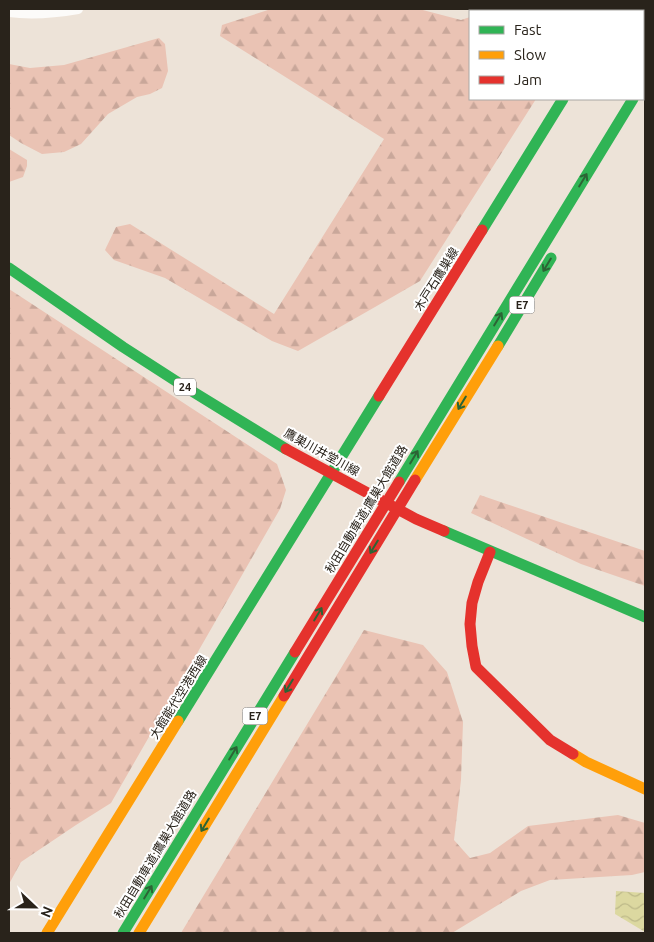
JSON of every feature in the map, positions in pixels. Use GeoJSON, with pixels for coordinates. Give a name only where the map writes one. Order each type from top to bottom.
{"type":"FeatureCollection","features":[{"type":"Feature","properties":{"kind":"main road","name":"木戸石鷹巣線"},"geometry":{"type":"LineString","coordinates":[[332,474],[562,100]]}},
{"type":"Feature","properties":{"kind":"main road","name":"秋田自動車道;鷹巣大館道路"},"geometry":{"type":"LineString","coordinates":[[123,933],[632,100]]}},
{"type":"Feature","properties":{"kind":"main road","name":"E7"},"geometry":{"type":"LineString","coordinates":[[140,933],[558,246]]}},
{"type":"Feature","properties":{"kind":"main road","name":"鷹巣川井堂川線"},"geometry":{"type":"LineString","coordinates":[[9,268],[160,371],[332,474],[416,518],[490,552],[645,617]]}},
{"type":"Feature","properties":{"kind":"main road","name":"大館能代空港西線"},"geometry":{"type":"LineString","coordinates":[[47,933],[332,474]]}},
{"type":"Feature","properties":{"kind":"main road"},"geometry":{"type":"LineString","coordinates":[[490,552],[472,603],[470,624],[476,667],[550,740],[586,762],[645,789]]}},
{"type":"Feature","properties":{"kind":"street"},"geometry":{"type":"LineString","coordinates":[[9,12],[26,14],[78,9]]}},
{"type":"Feature","properties":{"kind":"green space"},"geometry":{"type":"Polygon","coordinates":[[[271,9],[419,9],[461,20],[469,17],[469,100],[535,100],[420,281],[298,351],[272,341],[165,278],[114,260],[105,250],[116,227],[130,224],[274,314],[384,139],[220,36],[222,25],[271,9]]]}},
{"type":"Feature","properties":{"kind":"green space"},"geometry":{"type":"Polygon","coordinates":[[[491,9],[593,9],[592,10],[489,10],[491,9]]]}},
{"type":"Feature","properties":{"kind":"green space"},"geometry":{"type":"Polygon","coordinates":[[[159,38],[165,44],[168,71],[162,88],[150,94],[137,97],[108,114],[81,144],[64,152],[42,154],[9,135],[9,64],[30,68],[64,65],[159,38]]]}},
{"type":"Feature","properties":{"kind":"green space"},"geometry":{"type":"Polygon","coordinates":[[[9,149],[27,160],[27,166],[23,177],[9,182],[9,149]]]}},
{"type":"Feature","properties":{"kind":"green space"},"geometry":{"type":"Polygon","coordinates":[[[9,289],[277,464],[286,490],[280,509],[111,803],[21,862],[9,884],[9,289]]]}},
{"type":"Feature","properties":{"kind":"green space"},"geometry":{"type":"Polygon","coordinates":[[[480,495],[645,551],[645,586],[581,564],[471,513],[480,495]]]}},
{"type":"Feature","properties":{"kind":"green space"},"geometry":{"type":"Polygon","coordinates":[[[364,630],[423,645],[447,672],[463,722],[461,780],[454,840],[470,858],[490,853],[528,826],[618,815],[645,823],[645,872],[632,875],[550,880],[521,891],[452,933],[181,933],[364,630]]]}},
{"type":"Feature","properties":{"kind":"water"},"geometry":{"type":"Polygon","coordinates":[[[616,891],[645,893],[645,932],[615,914],[616,891]]]}},
{"type":"Feature","properties":{"kind":"traffic: fast"},"geometry":{"type":"LineString","coordinates":[[482,230],[562,100]]}},
{"type":"Feature","properties":{"kind":"traffic: fast"},"geometry":{"type":"LineString","coordinates":[[399,482],[632,100]]}},
{"type":"Feature","properties":{"kind":"traffic: fast"},"geometry":{"type":"LineString","coordinates":[[498,346],[551,258]]}},
{"type":"Feature","properties":{"kind":"traffic: fast"},"geometry":{"type":"LineString","coordinates":[[9,268],[123,347],[286,449]]}},
{"type":"Feature","properties":{"kind":"traffic: fast"},"geometry":{"type":"LineString","coordinates":[[178,721],[379,396]]}},
{"type":"Feature","properties":{"kind":"traffic: fast"},"geometry":{"type":"LineString","coordinates":[[444,531],[645,617]]}},
{"type":"Feature","properties":{"kind":"traffic: fast"},"geometry":{"type":"LineString","coordinates":[[123,933],[295,652]]}},
{"type":"Feature","properties":{"kind":"traffic: slow"},"geometry":{"type":"LineString","coordinates":[[415,480],[498,346]]}},
{"type":"Feature","properties":{"kind":"traffic: slow"},"geometry":{"type":"LineString","coordinates":[[139,933],[284,696]]}},
{"type":"Feature","properties":{"kind":"traffic: slow"},"geometry":{"type":"LineString","coordinates":[[47,933],[178,721]]}},
{"type":"Feature","properties":{"kind":"traffic: slow"},"geometry":{"type":"LineString","coordinates":[[573,754],[586,762],[645,789]]}},
{"type":"Feature","properties":{"kind":"traffic: jam"},"geometry":{"type":"LineString","coordinates":[[379,396],[482,230]]}},
{"type":"Feature","properties":{"kind":"traffic: jam"},"geometry":{"type":"LineString","coordinates":[[286,449],[416,519],[444,531]]}},
{"type":"Feature","properties":{"kind":"traffic: jam"},"geometry":{"type":"LineString","coordinates":[[284,696],[415,480]]}},
{"type":"Feature","properties":{"kind":"traffic: jam"},"geometry":{"type":"LineString","coordinates":[[295,652],[399,482]]}},
{"type":"Feature","properties":{"kind":"traffic: jam"},"geometry":{"type":"LineString","coordinates":[[490,552],[472,603],[470,624],[476,667],[550,740],[573,754]]}}]}
